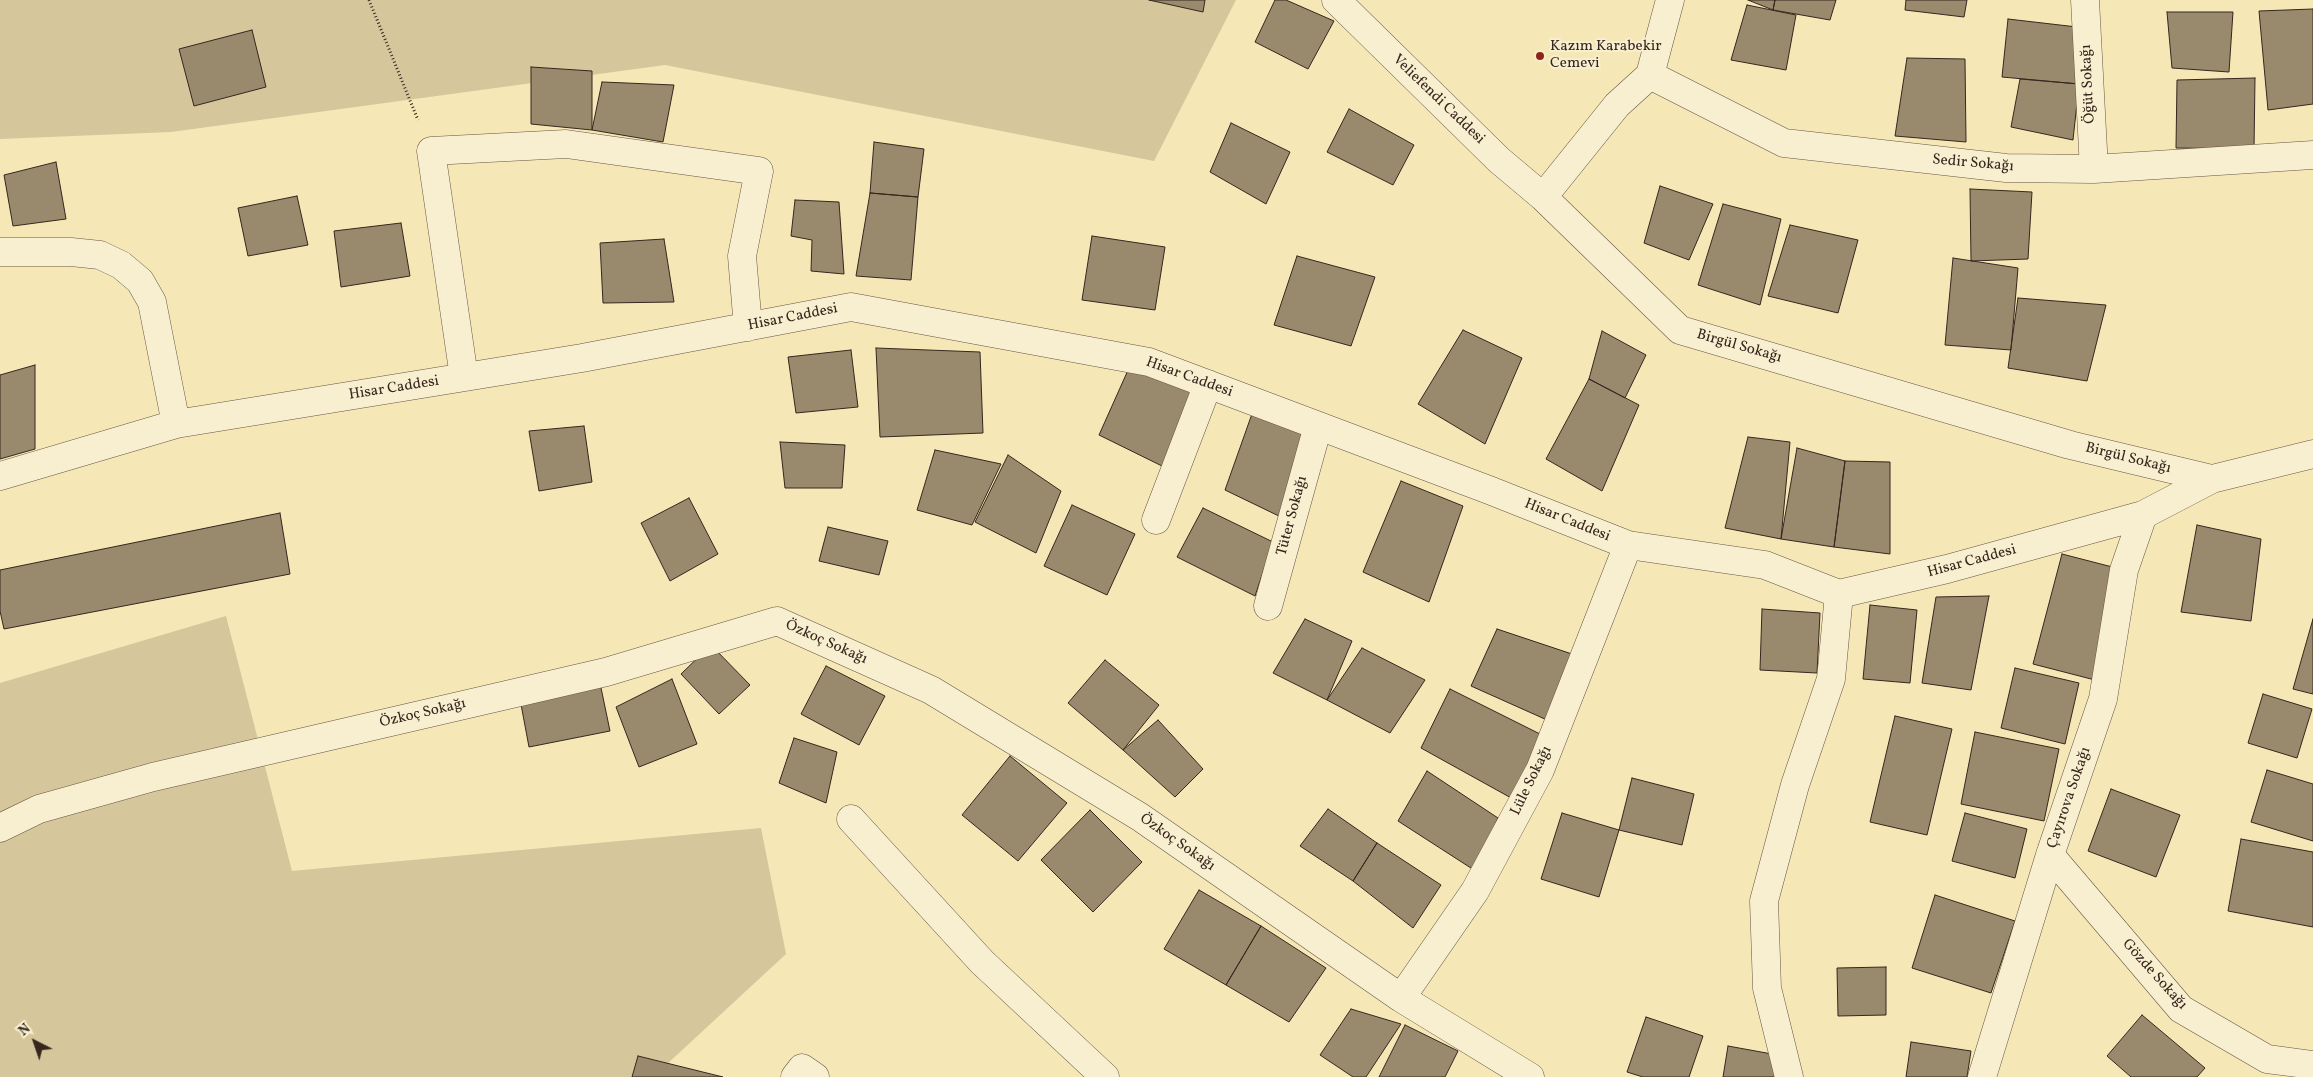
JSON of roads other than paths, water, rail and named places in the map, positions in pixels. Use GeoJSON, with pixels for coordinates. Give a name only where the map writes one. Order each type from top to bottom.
{"type":"FeatureCollection","features":[{"type":"Feature","properties":{"kind":"street","name":"Veliefendi Caddesi"},"geometry":{"type":"LineString","coordinates":[[1336,0],[1499,160],[1544,197]]}},
{"type":"Feature","properties":{"kind":"street"},"geometry":{"type":"LineString","coordinates":[[1544,197],[1617,106],[1650,75],[1670,0]]}},
{"type":"Feature","properties":{"kind":"street","name":"Öğüt Sokağı"},"geometry":{"type":"LineString","coordinates":[[2085,0],[2094,169]]}},
{"type":"Feature","properties":{"kind":"street","name":"Sedir Sokağı"},"geometry":{"type":"LineString","coordinates":[[1650,75],[1784,143],[2006,168],[2094,169],[2313,155]]}},
{"type":"Feature","properties":{"kind":"street"},"geometry":{"type":"LineString","coordinates":[[464,377],[431,151],[566,144],[759,171],[742,256],[748,327]]}},
{"type":"Feature","properties":{"kind":"street","name":"Birgül Sokağı"},"geometry":{"type":"LineString","coordinates":[[1544,197],[1680,330],[2070,445],[2212,479]]}},
{"type":"Feature","properties":{"kind":"street"},"geometry":{"type":"LineString","coordinates":[[0,252],[71,252],[100,255],[121,265],[140,281],[152,302],[176,424]]}},
{"type":"Feature","properties":{"kind":"street","name":"Hisar Caddesi"},"geometry":{"type":"LineString","coordinates":[[0,476],[176,424],[464,377],[851,307],[1149,362],[1489,490],[1628,545],[1765,565],[1839,594],[1947,570],[2143,516],[2212,479],[2313,454]]}},
{"type":"Feature","properties":{"kind":"street"},"geometry":{"type":"LineString","coordinates":[[1156,520],[1208,384]]}},
{"type":"Feature","properties":{"kind":"street","name":"Tüter Sokağı"},"geometry":{"type":"LineString","coordinates":[[1268,606],[1318,426]]}},
{"type":"Feature","properties":{"kind":"street","name":"Çayırova Sokağı"},"geometry":{"type":"LineString","coordinates":[[1982,1077],[2050,856],[2103,699],[2124,570],[2143,516]]}},
{"type":"Feature","properties":{"kind":"street","name":"Lüle Sokağı"},"geometry":{"type":"LineString","coordinates":[[1401,998],[1475,891],[1540,770],[1628,545]]}},
{"type":"Feature","properties":{"kind":"street"},"geometry":{"type":"LineString","coordinates":[[1789,1077],[1767,988],[1764,901],[1795,785],[1831,679],[1839,594]]}},
{"type":"Feature","properties":{"kind":"street","name":"Özkoç Sokağı"},"geometry":{"type":"LineString","coordinates":[[0,828],[39,809],[153,777],[606,672],[777,621],[931,690],[1140,817],[1401,998],[1530,1077]]}},
{"type":"Feature","properties":{"kind":"street"},"geometry":{"type":"LineString","coordinates":[[851,819],[982,962],[1105,1077]]}},
{"type":"Feature","properties":{"kind":"street","name":"Gözde Sokağı"},"geometry":{"type":"LineString","coordinates":[[2050,856],[2181,1008],[2267,1059],[2313,1065]]}},
{"type":"Feature","properties":{"kind":"street"},"geometry":{"type":"LineString","coordinates":[[795,1077],[802,1068],[815,1077]]}},
{"type":"Feature","properties":{"kind":"place","name":"Kazım Karabekir Cemevi"},"geometry":{"type":"Point","coordinates":[1540,56]}}]}
